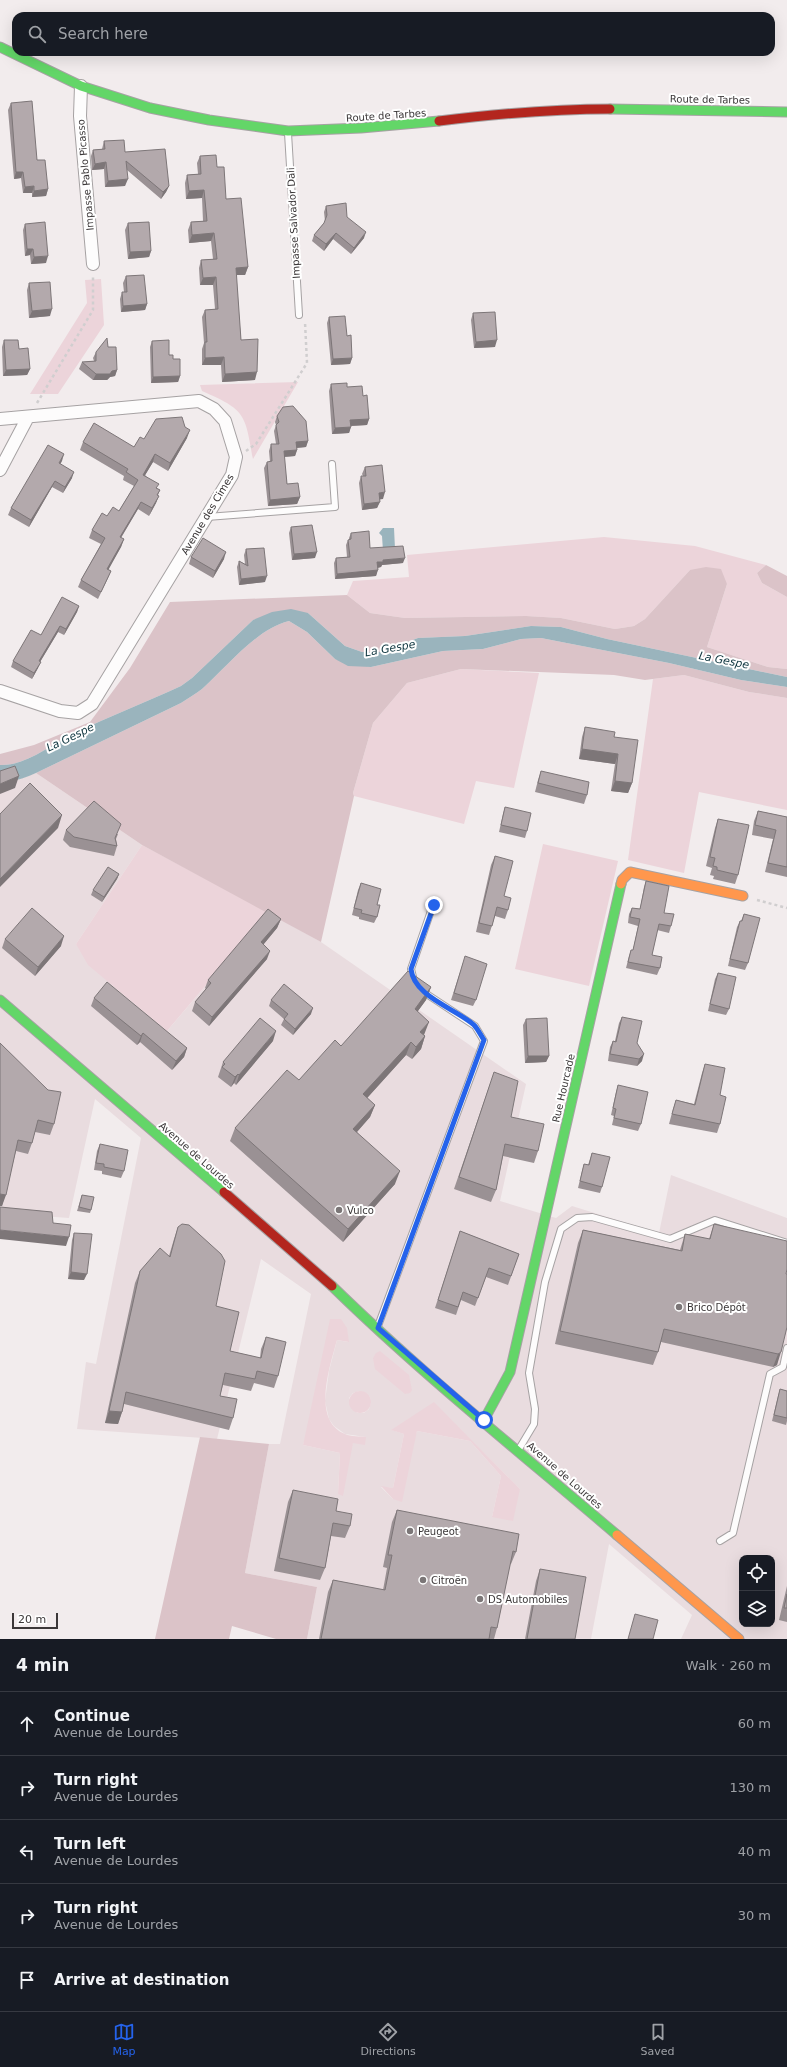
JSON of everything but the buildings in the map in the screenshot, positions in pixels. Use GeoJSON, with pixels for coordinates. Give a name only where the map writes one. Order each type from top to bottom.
{"type":"FeatureCollection","features":[{"type":"Feature","properties":{"kind":"street","name":"Route de Tarbes"},"geometry":{"type":"LineString","coordinates":[[0,47],[12,53]]}},
{"type":"Feature","properties":{"kind":"street","name":"Route de Tarbes"},"geometry":{"type":"LineString","coordinates":[[19,56],[81,86],[150,108],[209,120],[288,131],[384,126],[502,113],[563,109],[653,109],[787,112]]}},
{"type":"Feature","properties":{"kind":"street","name":"Impasse Pablo Picasso"},"geometry":{"type":"LineString","coordinates":[[81,86],[80,116],[93,264]]}},
{"type":"Feature","properties":{"kind":"street"},"geometry":{"type":"LineString","coordinates":[[0,418],[28,417],[199,401],[214,409],[225,421],[236,457]]}},
{"type":"Feature","properties":{"kind":"street"},"geometry":{"type":"LineString","coordinates":[[0,470],[28,417]]}},
{"type":"Feature","properties":{"kind":"street","name":"Avenue des Cimes"},"geometry":{"type":"LineString","coordinates":[[0,691],[60,710],[78,713],[92,704],[232,475],[236,457]]}},
{"type":"Feature","properties":{"kind":"street","name":"Rue Hourcade"},"geometry":{"type":"LineString","coordinates":[[484,1420],[510,1372],[622,880],[630,872],[743,896]]}},
{"type":"Feature","properties":{"kind":"street","name":"Avenue de Lourdes"},"geometry":{"type":"LineString","coordinates":[[0,1000],[326,1280],[378,1328],[739,1639]]}},
{"type":"Feature","properties":{"kind":"lane","name":"Impasse Salvador Dali"},"geometry":{"type":"LineString","coordinates":[[288,131],[299,315]]}},
{"type":"Feature","properties":{"kind":"lane"},"geometry":{"type":"LineString","coordinates":[[205,517],[334,507],[332,464]]}},
{"type":"Feature","properties":{"kind":"lane"},"geometry":{"type":"LineString","coordinates":[[378,1328],[484,1040],[475,1026],[420,990],[412,978],[411,969],[434,905]]}},
{"type":"Feature","properties":{"kind":"lane"},"geometry":{"type":"LineString","coordinates":[[518,1449],[534,1424],[535,1409],[530,1373],[541,1300],[556,1243],[561,1229],[568,1223],[577,1218],[592,1217],[670,1239],[715,1220],[787,1243]]}},
{"type":"Feature","properties":{"kind":"lane"},"geometry":{"type":"LineString","coordinates":[[720,1541],[733,1533],[770,1374],[783,1367],[787,1348]]}},
{"type":"Feature","properties":{"kind":"path"},"geometry":{"type":"LineString","coordinates":[[28,417],[94,310],[93,264]]}},
{"type":"Feature","properties":{"kind":"path"},"geometry":{"type":"LineString","coordinates":[[236,457],[256,444],[307,363],[305,320],[299,315]]}},
{"type":"Feature","properties":{"kind":"path"},"geometry":{"type":"LineString","coordinates":[[743,896],[787,908]]}},
{"type":"Feature","properties":{"kind":"shaded area"},"geometry":{"type":"Polygon","coordinates":[[[101,279],[104,325],[58,394],[30,394],[87,303],[85,280],[101,279]]]}},
{"type":"Feature","properties":{"kind":"shaded area"},"geometry":{"type":"Polygon","coordinates":[[[298,382],[253,459],[248,432],[241,415],[227,403],[202,391],[200,385],[298,382]]]}},
{"type":"Feature","properties":{"kind":"shaded area"},"geometry":{"type":"Polygon","coordinates":[[[604,537],[695,546],[766,565],[757,573],[762,583],[787,597],[787,669],[768,667],[707,647],[727,584],[690,570],[645,619],[634,626],[615,629],[561,618],[526,616],[405,618],[370,613],[347,595],[353,581],[409,577],[407,555],[604,537]]]}},
{"type":"Feature","properties":{"kind":"shaded area"},"geometry":{"type":"Polygon","coordinates":[[[766,565],[787,576],[787,597],[762,583],[757,573],[766,565]]]}},
{"type":"Feature","properties":{"kind":"shaded area"},"geometry":{"type":"Polygon","coordinates":[[[706,567],[721,569],[727,584],[707,647],[768,667],[787,669],[787,677],[607,639],[561,627],[531,626],[465,636],[418,638],[381,652],[362,652],[345,646],[308,613],[253,620],[192,678],[181,686],[75,733],[39,754],[20,762],[0,765],[0,754],[34,745],[90,722],[130,668],[170,602],[347,595],[370,613],[405,618],[526,616],[561,618],[615,629],[634,626],[645,619],[690,570],[706,567]]]}},
{"type":"Feature","properties":{"kind":"shaded area"},"geometry":{"type":"Polygon","coordinates":[[[289,621],[307,632],[335,659],[371,667],[443,651],[483,649],[521,639],[541,638],[669,663],[741,680],[787,687],[787,698],[749,692],[684,675],[645,680],[614,675],[461,669],[407,683],[373,723],[353,793],[354,796],[321,942],[142,845],[36,773],[181,703],[202,689],[254,640],[277,625],[289,621]]]}},
{"type":"Feature","properties":{"kind":"shaded area"},"geometry":{"type":"Polygon","coordinates":[[[461,669],[539,673],[514,788],[476,781],[464,824],[354,796],[353,793],[373,723],[407,683],[461,669]]]}},
{"type":"Feature","properties":{"kind":"shaded area"},"geometry":{"type":"Polygon","coordinates":[[[684,675],[749,692],[787,698],[787,810],[699,792],[684,873],[628,860],[653,679],[684,675]]]}},
{"type":"Feature","properties":{"kind":"shaded area"},"geometry":{"type":"Polygon","coordinates":[[[36,773],[142,845],[76,944],[168,1030],[268,912],[321,942],[526,1084],[500,1201],[556,1218],[572,1206],[659,1233],[671,1175],[787,1218],[787,1639],[681,1639],[692,1615],[609,1544],[591,1639],[307,1639],[317,1587],[245,1573],[269,1444],[280,1444],[311,1294],[261,1259],[217,1439],[77,1429],[86,1362],[96,1364],[141,1138],[95,1099],[69,1218],[0,1213],[0,780],[7,781],[20,779],[36,773]],[[340,1319],[303,1445],[340,1453],[338,1493],[353,1442],[366,1437],[345,1434],[334,1426],[329,1419],[325,1401],[329,1371],[337,1340],[348,1342],[340,1319]],[[359,1391],[353,1393],[349,1398],[357,1413],[364,1413],[369,1409],[371,1403],[370,1397],[359,1391]],[[434,1403],[392,1430],[404,1434],[393,1488],[381,1487],[393,1499],[417,1431],[470,1441],[501,1476],[492,1517],[520,1489],[434,1403]]]}},
{"type":"Feature","properties":{"kind":"shaded area"},"geometry":{"type":"Polygon","coordinates":[[[543,844],[618,861],[589,986],[515,969],[543,844]]]}},
{"type":"Feature","properties":{"kind":"shaded area"},"geometry":{"type":"Polygon","coordinates":[[[142,845],[268,912],[167,1031],[88,965],[76,944],[142,845]]]}},
{"type":"Feature","properties":{"kind":"shaded area"},"geometry":{"type":"Polygon","coordinates":[[[330,1319],[341,1319],[347,1328],[349,1342],[337,1340],[327,1377],[326,1405],[328,1417],[335,1427],[345,1434],[366,1437],[365,1445],[353,1443],[343,1496],[338,1494],[340,1453],[303,1445],[330,1319]]]}},
{"type":"Feature","properties":{"kind":"shaded area"},"geometry":{"type":"Polygon","coordinates":[[[380,1351],[409,1375],[412,1390],[410,1393],[405,1394],[375,1369],[373,1358],[376,1353],[380,1351]]]}},
{"type":"Feature","properties":{"kind":"shaded area"},"geometry":{"type":"Polygon","coordinates":[[[360,1391],[368,1394],[371,1402],[368,1410],[360,1413],[352,1410],[349,1402],[352,1394],[360,1391]]]}},
{"type":"Feature","properties":{"kind":"shaded area"},"geometry":{"type":"Polygon","coordinates":[[[434,1402],[520,1489],[513,1521],[492,1517],[501,1476],[470,1441],[417,1431],[402,1502],[393,1499],[381,1486],[393,1488],[404,1434],[391,1430],[434,1402]]]}},
{"type":"Feature","properties":{"kind":"shaded area"},"geometry":{"type":"Polygon","coordinates":[[[200,1437],[269,1444],[245,1573],[317,1587],[307,1639],[276,1639],[232,1626],[229,1639],[155,1639],[200,1437]]]}},
{"type":"Feature","properties":{"kind":"water"},"geometry":{"type":"Polygon","coordinates":[[[383,528],[394,528],[395,549],[383,551],[382,536],[379,533],[383,528]]]}},
{"type":"Feature","properties":{"kind":"water","name":"La Gespe"},"geometry":{"type":"Polygon","coordinates":[[[291,609],[308,613],[345,646],[362,652],[381,652],[418,638],[465,636],[531,626],[561,627],[607,639],[787,677],[787,687],[741,680],[669,663],[541,638],[521,639],[483,649],[443,651],[371,667],[348,666],[335,659],[307,632],[289,621],[277,625],[254,640],[202,689],[181,703],[36,773],[14,780],[0,780],[0,765],[20,762],[39,754],[75,733],[181,686],[192,678],[253,620],[272,612],[291,609]]]}},
{"type":"Feature","properties":{"kind":"traffic: fast"},"geometry":{"type":"LineString","coordinates":[[0,47],[12,53]]}},
{"type":"Feature","properties":{"kind":"traffic: fast"},"geometry":{"type":"LineString","coordinates":[[19,56],[81,86],[150,108],[209,120],[288,131],[361,128],[439,121]]}},
{"type":"Feature","properties":{"kind":"traffic: fast"},"geometry":{"type":"LineString","coordinates":[[610,109],[787,112]]}},
{"type":"Feature","properties":{"kind":"traffic: fast"},"geometry":{"type":"LineString","coordinates":[[484,1420],[510,1372],[621,884]]}},
{"type":"Feature","properties":{"kind":"traffic: fast"},"geometry":{"type":"LineString","coordinates":[[0,1000],[224,1192]]}},
{"type":"Feature","properties":{"kind":"traffic: fast"},"geometry":{"type":"LineString","coordinates":[[332,1286],[436,1382],[617,1535]]}},
{"type":"Feature","properties":{"kind":"traffic: slow"},"geometry":{"type":"LineString","coordinates":[[621,884],[622,880],[630,872],[743,896]]}},
{"type":"Feature","properties":{"kind":"traffic: slow"},"geometry":{"type":"LineString","coordinates":[[617,1535],[739,1639]]}},
{"type":"Feature","properties":{"kind":"traffic: jam"},"geometry":{"type":"LineString","coordinates":[[439,121],[524,112],[610,109]]}},
{"type":"Feature","properties":{"kind":"traffic: jam"},"geometry":{"type":"LineString","coordinates":[[224,1192],[332,1286]]}},
{"type":"Feature","properties":{"kind":"place","name":"Vulco"},"geometry":{"type":"Point","coordinates":[339,1210]}},
{"type":"Feature","properties":{"kind":"place","name":"Brico Dépôt"},"geometry":{"type":"Point","coordinates":[679,1307]}},
{"type":"Feature","properties":{"kind":"place","name":"Peugeot"},"geometry":{"type":"Point","coordinates":[410,1531]}},
{"type":"Feature","properties":{"kind":"place","name":"Citroën"},"geometry":{"type":"Point","coordinates":[423,1580]}},
{"type":"Feature","properties":{"kind":"place","name":"DS Automobiles"},"geometry":{"type":"Point","coordinates":[480,1599]}},
{"type":"Feature","properties":{"kind":"route"},"geometry":{"type":"LineString","coordinates":[[434,905],[411,969],[412,978],[420,990],[475,1026],[484,1040],[378,1328],[484,1420]]}}]}
